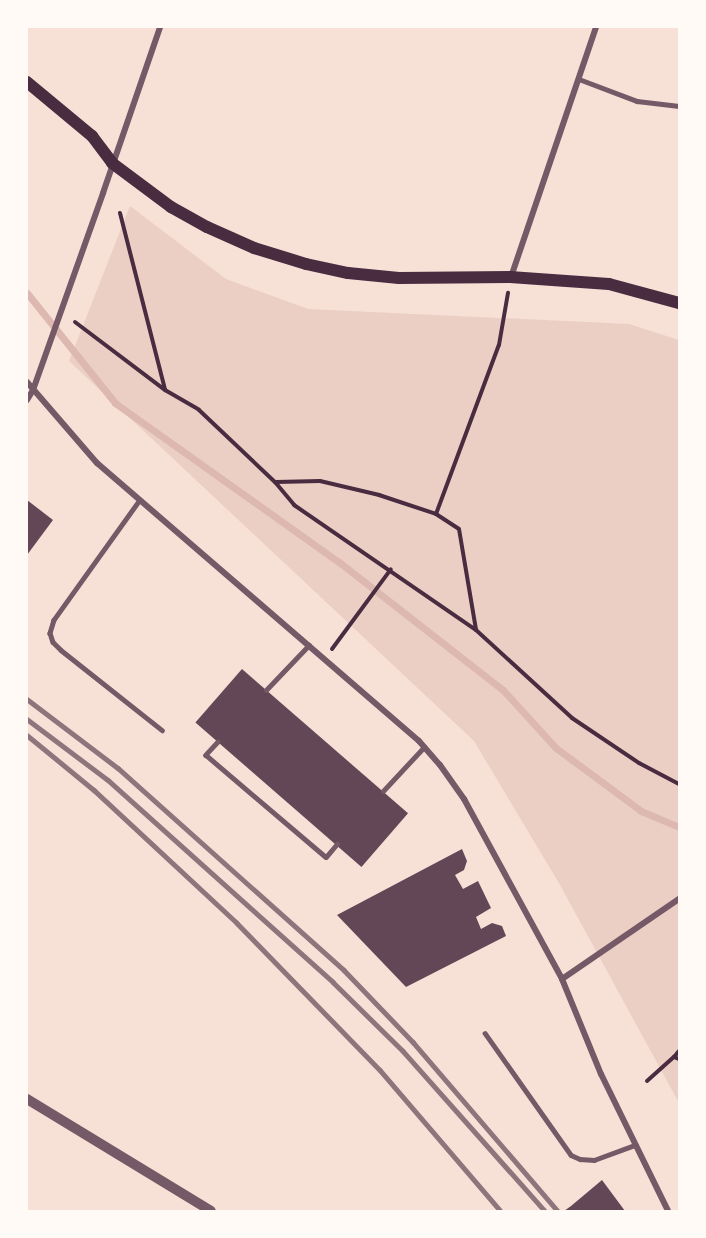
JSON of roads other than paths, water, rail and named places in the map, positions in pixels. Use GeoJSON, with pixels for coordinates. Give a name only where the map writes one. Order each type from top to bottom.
{"type":"FeatureCollection","features":[{"type":"Feature","properties":{"kind":"main road"},"geometry":{"type":"LineString","coordinates":[[27,82],[92,136],[112,164],[171,207],[207,227],[254,248],[306,264],[348,273],[399,278],[510,277],[609,284],[679,303]]}},
{"type":"Feature","properties":{"kind":"street"},"geometry":{"type":"LineString","coordinates":[[27,400],[33,390],[160,27]]}},
{"type":"Feature","properties":{"kind":"street"},"geometry":{"type":"LineString","coordinates":[[510,277],[596,27]]}},
{"type":"Feature","properties":{"kind":"street"},"geometry":{"type":"LineString","coordinates":[[27,382],[97,463],[424,747],[465,799],[562,979],[601,1074],[668,1211]]}},
{"type":"Feature","properties":{"kind":"street"},"geometry":{"type":"LineString","coordinates":[[562,979],[679,899]]}},
{"type":"Feature","properties":{"kind":"street"},"geometry":{"type":"LineString","coordinates":[[27,1099],[211,1211]]}},
{"type":"Feature","properties":{"kind":"lane"},"geometry":{"type":"LineString","coordinates":[[579,79],[637,101],[679,106]]}},
{"type":"Feature","properties":{"kind":"lane"},"geometry":{"type":"LineString","coordinates":[[140,500],[54,620],[50,633],[53,642],[61,650],[162,730]]}},
{"type":"Feature","properties":{"kind":"lane"},"geometry":{"type":"LineString","coordinates":[[266,690],[309,645]]}},
{"type":"Feature","properties":{"kind":"lane"},"geometry":{"type":"LineString","coordinates":[[218,742],[206,755],[326,857],[337,844]]}},
{"type":"Feature","properties":{"kind":"lane"},"geometry":{"type":"LineString","coordinates":[[383,791],[424,747]]}},
{"type":"Feature","properties":{"kind":"lane"},"geometry":{"type":"LineString","coordinates":[[485,1033],[572,1155],[580,1159],[594,1160],[635,1145]]}},
{"type":"Feature","properties":{"kind":"waterway"},"geometry":{"type":"LineString","coordinates":[[27,293],[115,403],[339,562],[503,690],[556,748],[641,811],[679,827]]}},
{"type":"Feature","properties":{"kind":"railway"},"geometry":{"type":"LineString","coordinates":[[27,699],[118,768],[344,970],[413,1042],[558,1211]]}},
{"type":"Feature","properties":{"kind":"railway"},"geometry":{"type":"LineString","coordinates":[[27,719],[108,780],[333,982],[403,1051],[545,1211]]}},
{"type":"Feature","properties":{"kind":"railway"},"geometry":{"type":"LineString","coordinates":[[27,735],[94,790],[237,923],[380,1070],[501,1211]]}}]}
